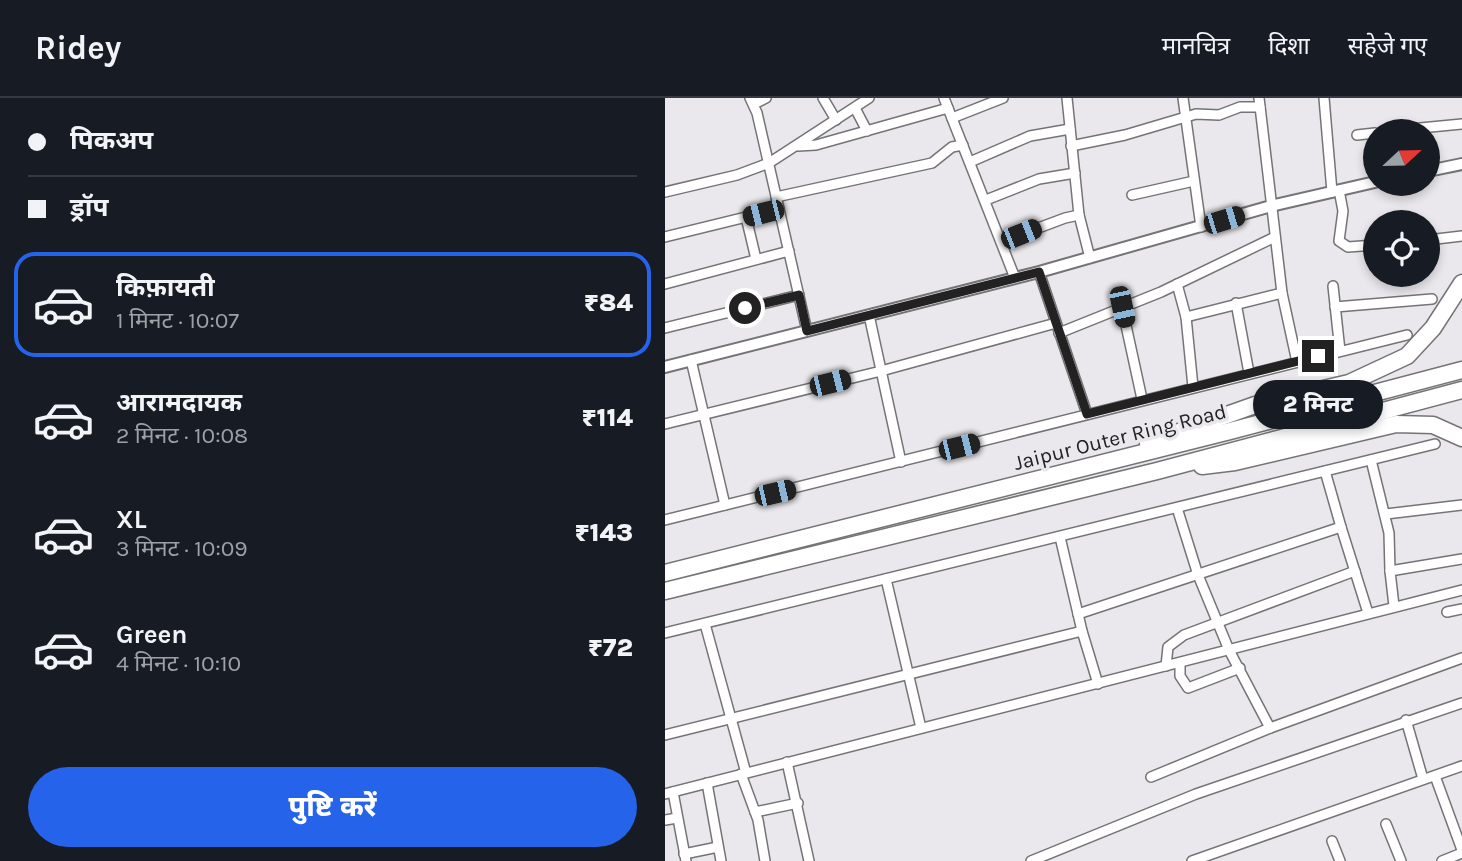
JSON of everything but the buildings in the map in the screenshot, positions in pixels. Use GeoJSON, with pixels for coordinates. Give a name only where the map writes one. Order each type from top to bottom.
{"type":"FeatureCollection","features":[{"type":"Feature","properties":{"kind":"highway"},"geometry":{"type":"LineString","coordinates":[[1073,471],[1255,405],[1349,383],[1408,356],[1433,328],[1462,283]]}},
{"type":"Feature","properties":{"kind":"highway","name":"Jaipur Outer Ring Road"},"geometry":{"type":"LineString","coordinates":[[665,573],[1073,471],[1462,369]]}},
{"type":"Feature","properties":{"kind":"highway"},"geometry":{"type":"LineString","coordinates":[[1157,471],[1458,392]]}},
{"type":"Feature","properties":{"kind":"highway"},"geometry":{"type":"LineString","coordinates":[[1157,471],[1235,462],[1397,424],[1433,425],[1462,438]]}},
{"type":"Feature","properties":{"kind":"highway","name":"Jaipur Outer Ring Road"},"geometry":{"type":"LineString","coordinates":[[665,591],[1157,471]]}},
{"type":"Feature","properties":{"kind":"street"},"geometry":{"type":"LineString","coordinates":[[766,98],[752,101],[769,163],[807,331]]}},
{"type":"Feature","properties":{"kind":"street"},"geometry":{"type":"LineString","coordinates":[[823,98],[836,120]]}},
{"type":"Feature","properties":{"kind":"street"},"geometry":{"type":"LineString","coordinates":[[665,192],[737,175],[769,163],[869,98]]}},
{"type":"Feature","properties":{"kind":"street"},"geometry":{"type":"LineString","coordinates":[[944,98],[1015,278]]}},
{"type":"Feature","properties":{"kind":"street"},"geometry":{"type":"LineString","coordinates":[[952,118],[1003,98]]}},
{"type":"Feature","properties":{"kind":"street"},"geometry":{"type":"LineString","coordinates":[[1067,98],[1079,215],[1090,258]]}},
{"type":"Feature","properties":{"kind":"street"},"geometry":{"type":"LineString","coordinates":[[1184,98],[1201,227]]}},
{"type":"Feature","properties":{"kind":"street"},"geometry":{"type":"LineString","coordinates":[[1324,98],[1336,191],[1343,211],[1339,242],[1348,247],[1363,246]]}},
{"type":"Feature","properties":{"kind":"street"},"geometry":{"type":"LineString","coordinates":[[1071,146],[1186,119],[1196,114],[1219,115],[1260,102],[1282,293],[1297,362]]}},
{"type":"Feature","properties":{"kind":"street"},"geometry":{"type":"LineString","coordinates":[[855,108],[867,131]]}},
{"type":"Feature","properties":{"kind":"street"},"geometry":{"type":"LineString","coordinates":[[796,146],[816,145],[948,108]]}},
{"type":"Feature","properties":{"kind":"street"},"geometry":{"type":"LineString","coordinates":[[1440,126],[1462,124]]}},
{"type":"Feature","properties":{"kind":"street"},"geometry":{"type":"LineString","coordinates":[[970,162],[1030,136],[1070,129]]}},
{"type":"Feature","properties":{"kind":"street"},"geometry":{"type":"LineString","coordinates":[[1357,135],[1363,134]]}},
{"type":"Feature","properties":{"kind":"street"},"geometry":{"type":"LineString","coordinates":[[776,197],[932,163],[952,147],[963,145]]}},
{"type":"Feature","properties":{"kind":"street"},"geometry":{"type":"LineString","coordinates":[[1440,169],[1462,164]]}},
{"type":"Feature","properties":{"kind":"street"},"geometry":{"type":"LineString","coordinates":[[986,200],[1039,180],[1075,173]]}},
{"type":"Feature","properties":{"kind":"street"},"geometry":{"type":"LineString","coordinates":[[1132,195],[1194,181]]}},
{"type":"Feature","properties":{"kind":"street"},"geometry":{"type":"LineString","coordinates":[[665,368],[1039,272],[1271,206],[1363,185]]}},
{"type":"Feature","properties":{"kind":"street"},"geometry":{"type":"LineString","coordinates":[[665,237],[779,209]]}},
{"type":"Feature","properties":{"kind":"street"},"geometry":{"type":"LineString","coordinates":[[1001,242],[1054,221],[1079,215]]}},
{"type":"Feature","properties":{"kind":"street"},"geometry":{"type":"LineString","coordinates":[[746,217],[756,259]]}},
{"type":"Feature","properties":{"kind":"street"},"geometry":{"type":"LineString","coordinates":[[1440,239],[1462,236]]}},
{"type":"Feature","properties":{"kind":"street"},"geometry":{"type":"LineString","coordinates":[[1059,333],[1177,284],[1275,237]]}},
{"type":"Feature","properties":{"kind":"street"},"geometry":{"type":"LineString","coordinates":[[665,284],[789,251]]}},
{"type":"Feature","properties":{"kind":"street"},"geometry":{"type":"LineString","coordinates":[[1039,272],[1087,414]]}},
{"type":"Feature","properties":{"kind":"street"},"geometry":{"type":"LineString","coordinates":[[1177,284],[1186,317],[1193,387]]}},
{"type":"Feature","properties":{"kind":"street"},"geometry":{"type":"LineString","coordinates":[[1333,286],[1339,351]]}},
{"type":"Feature","properties":{"kind":"street"},"geometry":{"type":"LineString","coordinates":[[1186,317],[1282,293]]}},
{"type":"Feature","properties":{"kind":"street"},"geometry":{"type":"LineString","coordinates":[[665,328],[799,295]]}},
{"type":"Feature","properties":{"kind":"street"},"geometry":{"type":"LineString","coordinates":[[1335,307],[1432,299]]}},
{"type":"Feature","properties":{"kind":"street"},"geometry":{"type":"LineString","coordinates":[[1236,303],[1249,373]]}},
{"type":"Feature","properties":{"kind":"street"},"geometry":{"type":"LineString","coordinates":[[1122,307],[1142,399]]}},
{"type":"Feature","properties":{"kind":"street"},"geometry":{"type":"LineString","coordinates":[[869,315],[901,462]]}},
{"type":"Feature","properties":{"kind":"street"},"geometry":{"type":"LineString","coordinates":[[665,424],[881,371],[1056,323]]}},
{"type":"Feature","properties":{"kind":"street"},"geometry":{"type":"LineString","coordinates":[[665,520],[1407,335]]}},
{"type":"Feature","properties":{"kind":"street"},"geometry":{"type":"LineString","coordinates":[[691,360],[725,505]]}},
{"type":"Feature","properties":{"kind":"street"},"geometry":{"type":"LineString","coordinates":[[665,633],[1435,444]]}},
{"type":"Feature","properties":{"kind":"street"},"geometry":{"type":"LineString","coordinates":[[1371,460],[1386,514],[1394,606]]}},
{"type":"Feature","properties":{"kind":"street"},"geometry":{"type":"LineString","coordinates":[[1325,471],[1368,613]]}},
{"type":"Feature","properties":{"kind":"street"},"geometry":{"type":"LineString","coordinates":[[1386,514],[1462,505]]}},
{"type":"Feature","properties":{"kind":"street"},"geometry":{"type":"LineString","coordinates":[[1177,508],[1198,575],[1229,650],[1270,729]]}},
{"type":"Feature","properties":{"kind":"street"},"geometry":{"type":"LineString","coordinates":[[1078,614],[1341,527]]}},
{"type":"Feature","properties":{"kind":"street"},"geometry":{"type":"LineString","coordinates":[[1060,537],[1082,631],[1098,684]]}},
{"type":"Feature","properties":{"kind":"street"},"geometry":{"type":"LineString","coordinates":[[1390,571],[1462,559]]}},
{"type":"Feature","properties":{"kind":"street"},"geometry":{"type":"LineString","coordinates":[[1165,666],[1168,647],[1175,640],[1217,621],[1355,571]]}},
{"type":"Feature","properties":{"kind":"street"},"geometry":{"type":"LineString","coordinates":[[886,579],[921,728]]}},
{"type":"Feature","properties":{"kind":"street"},"geometry":{"type":"LineString","coordinates":[[719,846],[685,857],[669,793],[1462,590]]}},
{"type":"Feature","properties":{"kind":"street"},"geometry":{"type":"LineString","coordinates":[[1447,612],[1462,609]]}},
{"type":"Feature","properties":{"kind":"street"},"geometry":{"type":"LineString","coordinates":[[705,624],[755,812],[765,861]]}},
{"type":"Feature","properties":{"kind":"street"},"geometry":{"type":"LineString","coordinates":[[665,735],[1082,631]]}},
{"type":"Feature","properties":{"kind":"street"},"geometry":{"type":"LineString","coordinates":[[1151,777],[1270,729],[1462,658]]}},
{"type":"Feature","properties":{"kind":"street"},"geometry":{"type":"LineString","coordinates":[[1180,663],[1180,676],[1188,688],[1240,668]]}},
{"type":"Feature","properties":{"kind":"street"},"geometry":{"type":"LineString","coordinates":[[1031,861],[1196,794],[1462,703]]}},
{"type":"Feature","properties":{"kind":"street"},"geometry":{"type":"LineString","coordinates":[[1406,720],[1423,779]]}},
{"type":"Feature","properties":{"kind":"street"},"geometry":{"type":"LineString","coordinates":[[787,762],[809,861]]}},
{"type":"Feature","properties":{"kind":"street"},"geometry":{"type":"LineString","coordinates":[[1193,861],[1462,766]]}},
{"type":"Feature","properties":{"kind":"street"},"geometry":{"type":"LineString","coordinates":[[1435,776],[1462,851],[1442,861]]}},
{"type":"Feature","properties":{"kind":"street"},"geometry":{"type":"LineString","coordinates":[[707,783],[722,861]]}},
{"type":"Feature","properties":{"kind":"street"},"geometry":{"type":"LineString","coordinates":[[755,812],[797,803]]}},
{"type":"Feature","properties":{"kind":"street"},"geometry":{"type":"LineString","coordinates":[[665,820],[677,818]]}},
{"type":"Feature","properties":{"kind":"street"},"geometry":{"type":"LineString","coordinates":[[1386,824],[1401,861]]}},
{"type":"Feature","properties":{"kind":"street"},"geometry":{"type":"LineString","coordinates":[[1332,841],[1340,861]]}},
{"type":"Feature","properties":{"kind":"route"},"geometry":{"type":"LineString","coordinates":[[745,308],[799,295],[807,331],[1039,272],[1087,414],[1318,356]]}}]}
